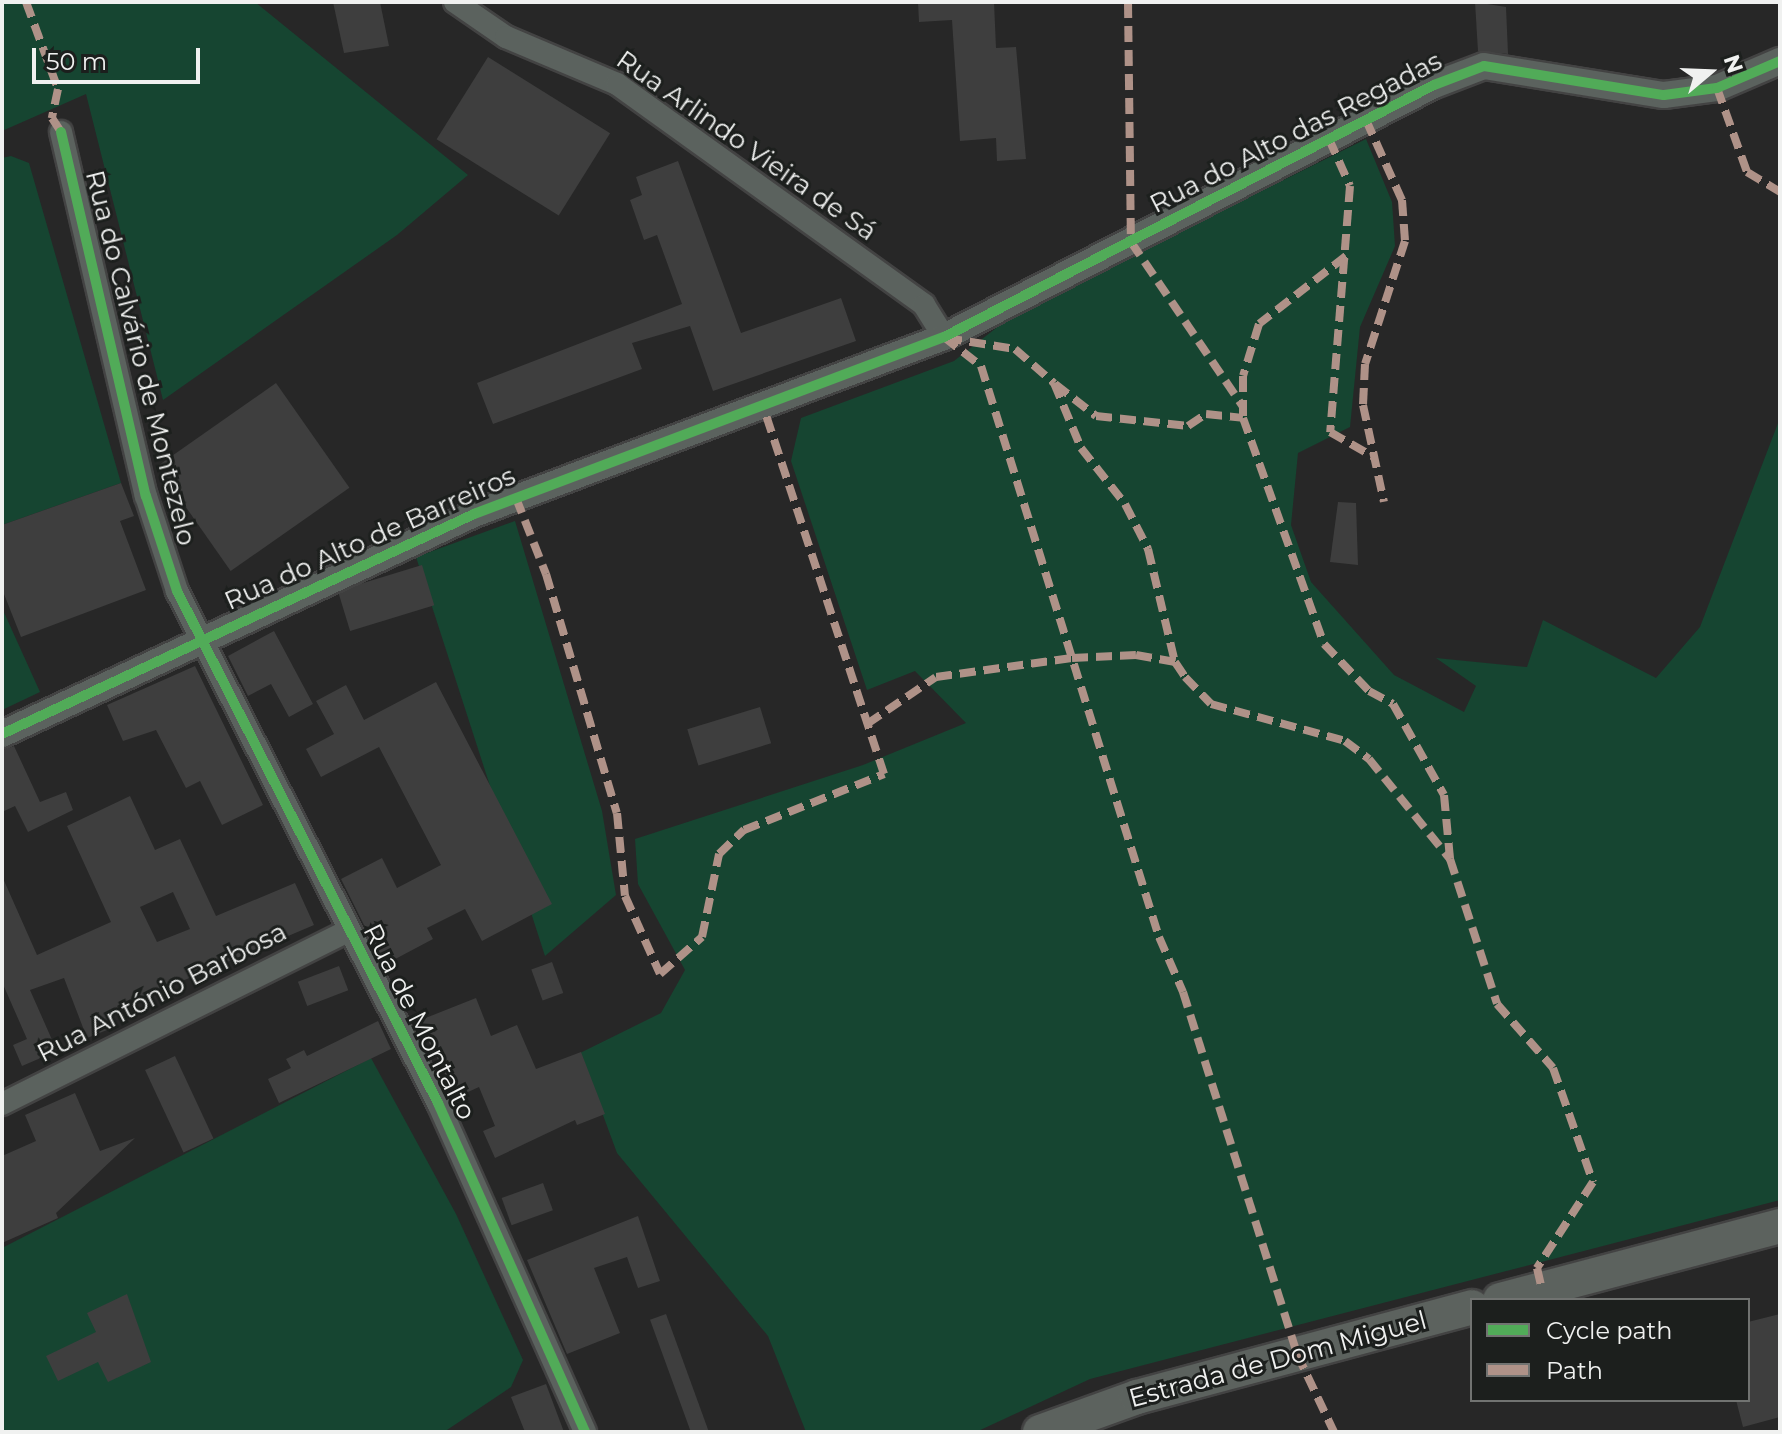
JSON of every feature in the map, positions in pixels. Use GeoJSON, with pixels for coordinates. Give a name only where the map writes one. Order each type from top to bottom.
{"type":"FeatureCollection","features":[{"type":"Feature","properties":{"kind":"main road"},"geometry":{"type":"LineString","coordinates":[[1508,1298],[1780,1226]]}},
{"type":"Feature","properties":{"kind":"main road","name":"Estrada de Dom Miguel"},"geometry":{"type":"LineString","coordinates":[[1040,1432],[1137,1397],[1470,1308]]}},
{"type":"Feature","properties":{"kind":"street","name":"Rua Arlindo Vieira de Sá"},"geometry":{"type":"LineString","coordinates":[[455,2],[506,37],[617,84],[924,305],[944,337]]}},
{"type":"Feature","properties":{"kind":"street","name":"Rua do Alto das Regadas"},"geometry":{"type":"LineString","coordinates":[[944,337],[1434,85],[1484,66],[1664,95],[1717,88],[1780,61]]}},
{"type":"Feature","properties":{"kind":"street","name":"Rua do Calvário de Montezelo"},"geometry":{"type":"LineString","coordinates":[[61,132],[146,496],[197,639]]}},
{"type":"Feature","properties":{"kind":"street","name":"Rua do Alto de Barreiros"},"geometry":{"type":"LineString","coordinates":[[2,734],[197,639],[474,514],[944,337]]}},
{"type":"Feature","properties":{"kind":"street","name":"Rua de Montalto"},"geometry":{"type":"LineString","coordinates":[[197,639],[438,1103],[585,1432]]}},
{"type":"Feature","properties":{"kind":"street","name":"Rua António Barbosa"},"geometry":{"type":"LineString","coordinates":[[2,1104],[348,931]]}},
{"type":"Feature","properties":{"kind":"street"},"geometry":{"type":"LineString","coordinates":[[2,1115],[2,1125]]}},
{"type":"Feature","properties":{"kind":"green space"},"geometry":{"type":"Polygon","coordinates":[[[2,2],[255,2],[468,175],[397,235],[163,400],[86,94],[2,131],[2,2]]]}},
{"type":"Feature","properties":{"kind":"green space"},"geometry":{"type":"Polygon","coordinates":[[[1366,139],[1392,202],[1395,246],[1360,327],[1350,427],[1298,453],[1291,525],[1311,582],[1394,675],[1464,712],[1476,686],[1436,658],[1527,667],[1543,620],[1656,678],[1700,627],[1780,418],[1780,1200],[1090,1379],[976,1432],[806,1432],[768,1336],[617,1153],[580,1053],[661,1013],[685,970],[638,884],[635,839],[863,765],[966,723],[915,671],[867,690],[791,461],[801,418],[954,361],[1014,314],[1366,139]]]}},
{"type":"Feature","properties":{"kind":"green space"},"geometry":{"type":"Polygon","coordinates":[[[11,156],[29,163],[121,483],[2,525],[2,158],[11,156]]]}},
{"type":"Feature","properties":{"kind":"green space"},"geometry":{"type":"Polygon","coordinates":[[[515,521],[602,811],[616,895],[545,956],[416,557],[515,521]]]}},
{"type":"Feature","properties":{"kind":"green space"},"geometry":{"type":"Polygon","coordinates":[[[2,608],[40,692],[2,710],[2,608]]]}},
{"type":"Feature","properties":{"kind":"green space"},"geometry":{"type":"Polygon","coordinates":[[[371,1058],[456,1214],[523,1360],[511,1387],[444,1432],[2,1432],[2,1248],[371,1058]]]}},
{"type":"Feature","properties":{"kind":"building"},"geometry":{"type":"Polygon","coordinates":[[[333,2],[380,2],[389,46],[344,53],[333,2]]]}},
{"type":"Feature","properties":{"kind":"building"},"geometry":{"type":"Polygon","coordinates":[[[918,2],[994,2],[996,48],[1016,47],[1026,159],[997,161],[996,138],[960,141],[952,20],[919,22],[918,2]]]}},
{"type":"Feature","properties":{"kind":"building"},"geometry":{"type":"Polygon","coordinates":[[[1475,2],[1506,7],[1508,54],[1478,51],[1475,2]]]}},
{"type":"Feature","properties":{"kind":"building"},"geometry":{"type":"Polygon","coordinates":[[[488,57],[610,133],[559,216],[437,139],[488,57]]]}},
{"type":"Feature","properties":{"kind":"building"},"geometry":{"type":"Polygon","coordinates":[[[678,161],[741,333],[841,298],[856,341],[713,391],[690,326],[632,343],[642,369],[493,424],[477,383],[682,304],[657,235],[644,240],[630,200],[642,195],[636,177],[678,161]]]}},
{"type":"Feature","properties":{"kind":"building"},"geometry":{"type":"Polygon","coordinates":[[[276,383],[349,488],[231,571],[157,466],[276,383]]]}},
{"type":"Feature","properties":{"kind":"building"},"geometry":{"type":"Polygon","coordinates":[[[121,483],[134,516],[120,521],[146,590],[21,637],[2,589],[2,525],[121,483]]]}},
{"type":"Feature","properties":{"kind":"building"},"geometry":{"type":"Polygon","coordinates":[[[1338,502],[1356,503],[1358,565],[1330,562],[1338,502]]]}},
{"type":"Feature","properties":{"kind":"building"},"geometry":{"type":"Polygon","coordinates":[[[422,565],[434,605],[350,631],[338,591],[422,565]]]}},
{"type":"Feature","properties":{"kind":"building"},"geometry":{"type":"Polygon","coordinates":[[[274,631],[313,704],[289,717],[271,684],[248,696],[228,656],[274,631]]]}},
{"type":"Feature","properties":{"kind":"building"},"geometry":{"type":"Polygon","coordinates":[[[195,666],[263,805],[222,825],[200,781],[186,788],[156,730],[123,741],[107,705],[195,666]]]}},
{"type":"Feature","properties":{"kind":"building"},"geometry":{"type":"Polygon","coordinates":[[[436,682],[552,904],[482,941],[465,909],[427,928],[433,939],[384,965],[341,879],[382,858],[397,888],[441,865],[379,747],[321,777],[306,749],[334,734],[316,701],[346,685],[364,720],[436,682]]]}},
{"type":"Feature","properties":{"kind":"building"},"geometry":{"type":"Polygon","coordinates":[[[760,707],[771,743],[698,766],[687,729],[760,707]]]}},
{"type":"Feature","properties":{"kind":"building"},"geometry":{"type":"Polygon","coordinates":[[[14,746],[40,802],[66,792],[73,810],[28,832],[15,806],[2,812],[2,750],[14,746]]]}},
{"type":"Feature","properties":{"kind":"building"},"geometry":{"type":"Polygon","coordinates":[[[130,796],[155,850],[180,839],[216,916],[295,883],[314,925],[168,987],[113,1016],[117,1026],[87,1038],[64,978],[30,990],[57,1051],[22,1066],[13,1045],[27,1039],[2,982],[2,876],[37,955],[111,922],[67,826],[130,796]],[[173,892],[140,907],[157,942],[190,929],[173,892]]]}},
{"type":"Feature","properties":{"kind":"building"},"geometry":{"type":"Polygon","coordinates":[[[552,962],[563,993],[543,1001],[531,970],[552,962]]]}},
{"type":"Feature","properties":{"kind":"building"},"geometry":{"type":"Polygon","coordinates":[[[339,966],[348,990],[307,1006],[298,982],[339,966]]]}},
{"type":"Feature","properties":{"kind":"building"},"geometry":{"type":"Polygon","coordinates":[[[476,998],[491,1036],[517,1025],[536,1069],[581,1052],[605,1114],[577,1125],[575,1120],[495,1158],[483,1131],[495,1126],[479,1087],[457,1097],[418,1021],[476,998]]]}},
{"type":"Feature","properties":{"kind":"building"},"geometry":{"type":"Polygon","coordinates":[[[378,1021],[391,1049],[279,1103],[268,1079],[291,1068],[286,1059],[304,1050],[307,1056],[378,1021]]]}},
{"type":"Feature","properties":{"kind":"building"},"geometry":{"type":"Polygon","coordinates":[[[175,1056],[213,1138],[184,1152],[145,1070],[175,1056]]]}},
{"type":"Feature","properties":{"kind":"building"},"geometry":{"type":"Polygon","coordinates":[[[75,1093],[100,1151],[135,1138],[56,1213],[58,1218],[2,1243],[2,1156],[36,1141],[25,1115],[75,1093]]]}},
{"type":"Feature","properties":{"kind":"building"},"geometry":{"type":"Polygon","coordinates":[[[543,1183],[553,1210],[512,1225],[502,1198],[543,1183]]]}},
{"type":"Feature","properties":{"kind":"building"},"geometry":{"type":"Polygon","coordinates":[[[638,1216],[660,1281],[638,1288],[627,1257],[594,1268],[620,1333],[567,1354],[527,1260],[638,1216]]]}},
{"type":"Feature","properties":{"kind":"building"},"geometry":{"type":"Polygon","coordinates":[[[127,1294],[151,1362],[108,1382],[98,1362],[58,1381],[46,1356],[96,1332],[87,1313],[127,1294]]]}},
{"type":"Feature","properties":{"kind":"building"},"geometry":{"type":"Polygon","coordinates":[[[666,1314],[709,1432],[691,1432],[650,1320],[666,1314]]]}},
{"type":"Feature","properties":{"kind":"building"},"geometry":{"type":"Polygon","coordinates":[[[1780,1314],[1780,1417],[1743,1427],[1737,1402],[1750,1402],[1750,1322],[1780,1314]]]}},
{"type":"Feature","properties":{"kind":"building"},"geometry":{"type":"Polygon","coordinates":[[[546,1384],[564,1432],[525,1432],[511,1397],[546,1384]]]}},
{"type":"Feature","properties":{"kind":"marked path"},"geometry":{"type":"LineString","coordinates":[[26,2],[58,89],[52,118],[61,132]]}},
{"type":"Feature","properties":{"kind":"marked path"},"geometry":{"type":"LineString","coordinates":[[1128,2],[1131,242],[1243,407]]}},
{"type":"Feature","properties":{"kind":"marked path"},"geometry":{"type":"LineString","coordinates":[[1717,88],[1747,172],[1780,192]]}},
{"type":"Feature","properties":{"kind":"marked path"},"geometry":{"type":"LineString","coordinates":[[1366,120],[1402,200],[1405,241],[1365,364],[1363,405],[1384,502]]}},
{"type":"Feature","properties":{"kind":"marked path"},"geometry":{"type":"LineString","coordinates":[[1329,139],[1350,186],[1330,432],[1374,457]]}},
{"type":"Feature","properties":{"kind":"marked path"},"geometry":{"type":"LineString","coordinates":[[1346,256],[1259,324],[1243,376],[1243,418],[1324,644],[1369,691],[1393,704],[1444,795],[1450,859],[1497,1004],[1553,1068],[1593,1182],[1537,1268],[1542,1289]]}},
{"type":"Feature","properties":{"kind":"marked path"},"geometry":{"type":"LineString","coordinates":[[944,337],[981,366],[1159,937],[1183,992],[1297,1354],[1334,1432]]}},
{"type":"Feature","properties":{"kind":"marked path"},"geometry":{"type":"LineString","coordinates":[[946,338],[1015,349],[1054,383],[1081,448],[1125,504],[1148,549],[1175,662],[1211,704],[1345,741],[1369,759],[1450,859]]}},
{"type":"Feature","properties":{"kind":"marked path"},"geometry":{"type":"LineString","coordinates":[[1055,384],[1096,416],[1188,426],[1206,414],[1243,418]]}},
{"type":"Feature","properties":{"kind":"marked path"},"geometry":{"type":"LineString","coordinates":[[516,498],[546,574],[617,813],[625,896],[660,974],[702,937],[719,854],[744,830],[884,774],[763,405]]}},
{"type":"Feature","properties":{"kind":"marked path"},"geometry":{"type":"LineString","coordinates":[[867,724],[936,677],[1072,658],[1136,655],[1175,662]]}},
{"type":"Feature","properties":{"kind":"cycle path"},"geometry":{"type":"LineString","coordinates":[[2,734],[474,514],[944,337],[1434,85],[1484,66],[1664,95],[1717,88],[1780,61]]}},
{"type":"Feature","properties":{"kind":"cycle path"},"geometry":{"type":"LineString","coordinates":[[61,132],[146,496],[177,591],[438,1103],[585,1432]]}}]}
